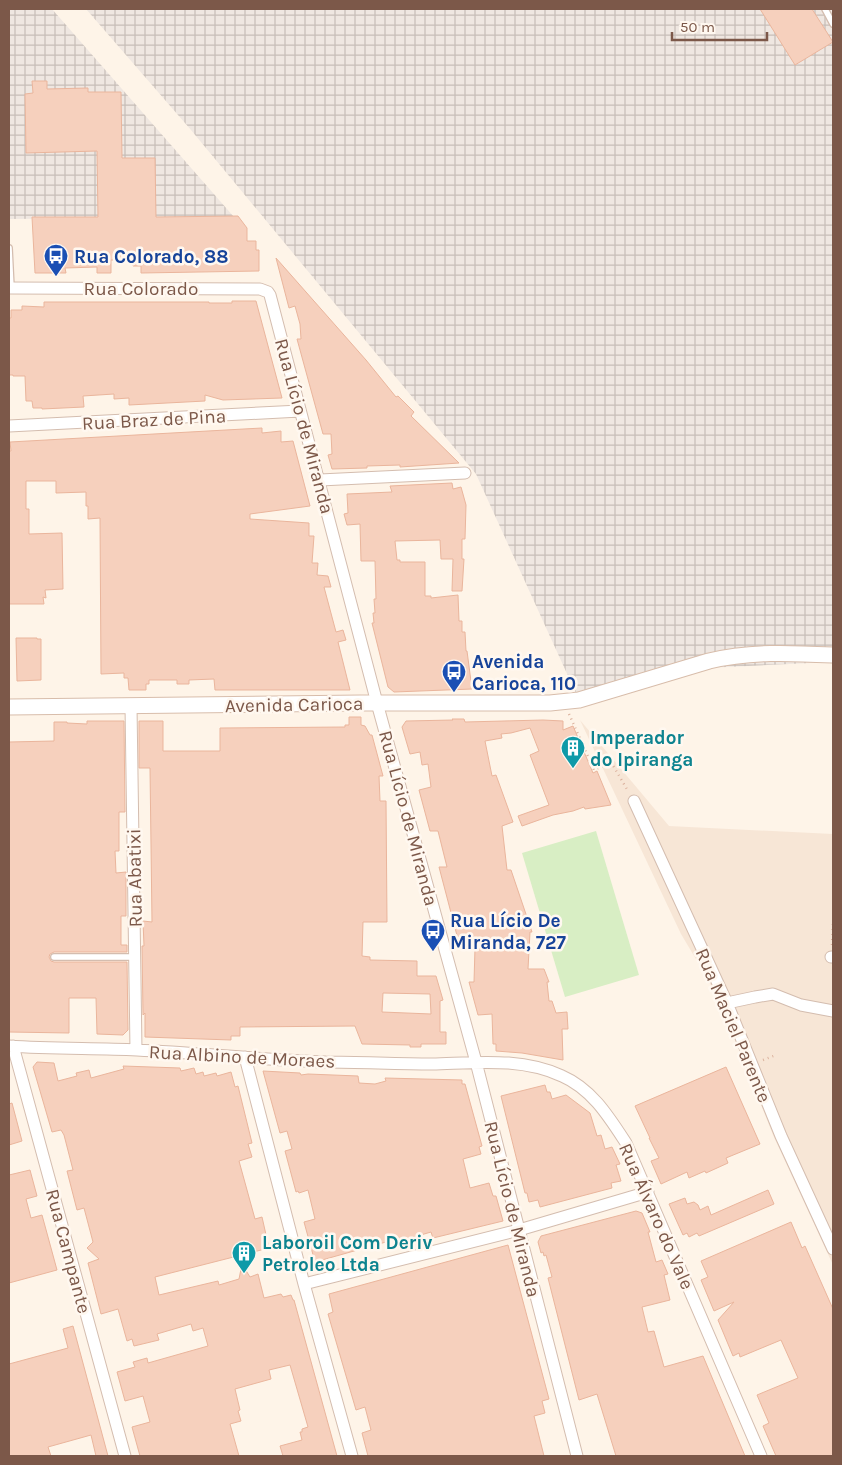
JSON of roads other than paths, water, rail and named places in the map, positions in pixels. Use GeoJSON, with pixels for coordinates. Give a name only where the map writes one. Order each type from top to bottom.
{"type":"FeatureCollection","features":[{"type":"Feature","properties":{"kind":"street","name":"Rua Colorado"},"geometry":{"type":"LineString","coordinates":[[10,288],[260,289],[268,292],[270,295]]}},
{"type":"Feature","properties":{"kind":"street","name":"Rua Lício de Miranda"},"geometry":{"type":"LineString","coordinates":[[270,295],[377,703],[476,1062],[577,1456]]}},
{"type":"Feature","properties":{"kind":"street","name":"Rua Braz de Pina"},"geometry":{"type":"LineString","coordinates":[[9,426],[300,411]]}},
{"type":"Feature","properties":{"kind":"street"},"geometry":{"type":"LineString","coordinates":[[320,480],[465,473]]}},
{"type":"Feature","properties":{"kind":"street","name":"Avenida Carioca"},"geometry":{"type":"LineString","coordinates":[[9,707],[550,703],[571,701],[728,656],[783,653],[833,655]]}},
{"type":"Feature","properties":{"kind":"street","name":"Rua Abatixi"},"geometry":{"type":"LineString","coordinates":[[131,706],[136,1050]]}},
{"type":"Feature","properties":{"kind":"street","name":"Rua Maciel Parente"},"geometry":{"type":"LineString","coordinates":[[634,801],[727,1003],[781,1136],[833,1249]]}},
{"type":"Feature","properties":{"kind":"street"},"geometry":{"type":"LineString","coordinates":[[727,1003],[773,994],[801,1005],[833,1011]]}},
{"type":"Feature","properties":{"kind":"street","name":"Rua Albino de Moraes"},"geometry":{"type":"LineString","coordinates":[[11,1046],[136,1050],[332,1062],[432,1064],[476,1062]]}},
{"type":"Feature","properties":{"kind":"street","name":"Rua Campante"},"geometry":{"type":"LineString","coordinates":[[11,1046],[125,1456]]}},
{"type":"Feature","properties":{"kind":"street"},"geometry":{"type":"LineString","coordinates":[[245,1057],[304,1284],[352,1456]]}},
{"type":"Feature","properties":{"kind":"street","name":"Rua Álvaro do Vale"},"geometry":{"type":"LineString","coordinates":[[476,1062],[505,1062],[562,1076],[575,1083],[590,1095],[603,1109],[626,1143],[761,1456]]}},
{"type":"Feature","properties":{"kind":"street"},"geometry":{"type":"LineString","coordinates":[[304,1284],[519,1230],[648,1192]]}},
{"type":"Feature","properties":{"kind":"lane"},"geometry":{"type":"LineString","coordinates":[[825,9],[833,24]]}},
{"type":"Feature","properties":{"kind":"lane"},"geometry":{"type":"LineString","coordinates":[[9,248],[10,288]]}},
{"type":"Feature","properties":{"kind":"lane"},"geometry":{"type":"LineString","coordinates":[[54,957],[135,957]]}},
{"type":"Feature","properties":{"kind":"place","name":"Rua Colorado, 88"},"geometry":{"type":"Point","coordinates":[56,277]}},
{"type":"Feature","properties":{"kind":"place","name":"Avenida Carioca, 110"},"geometry":{"type":"Point","coordinates":[454,693]}},
{"type":"Feature","properties":{"kind":"place","name":"Imperador do Ipiranga"},"geometry":{"type":"Point","coordinates":[573,769]}},
{"type":"Feature","properties":{"kind":"place","name":"Rua Lício De Miranda, 727"},"geometry":{"type":"Point","coordinates":[433,952]}},
{"type":"Feature","properties":{"kind":"place","name":"Laboroil Com Deriv Petroleo Ltda"},"geometry":{"type":"Point","coordinates":[244,1274]}}]}
